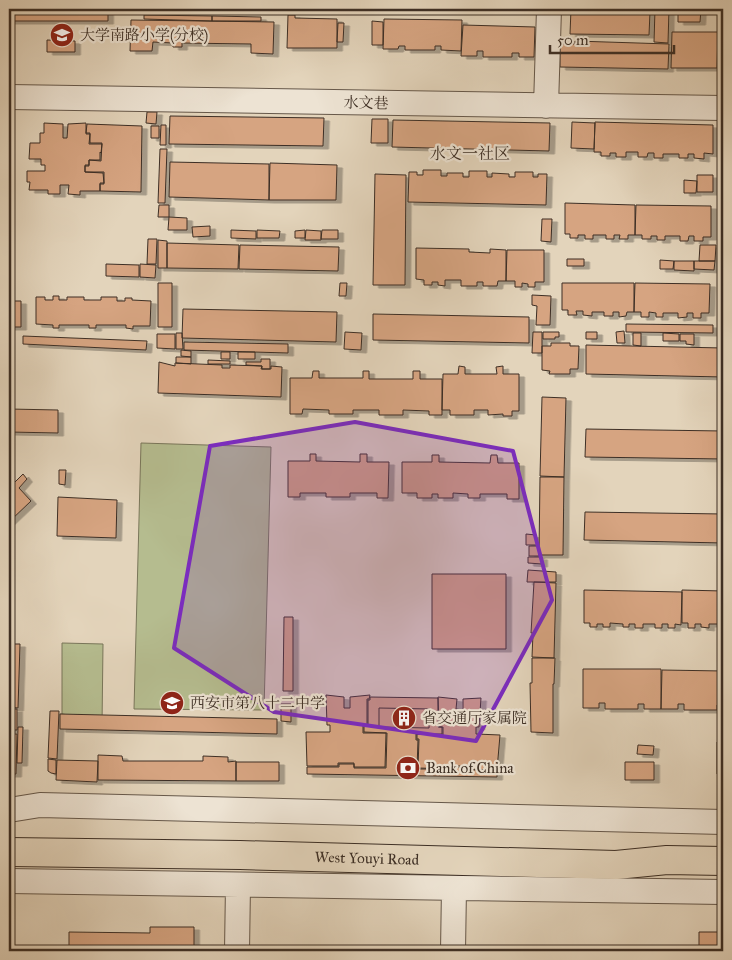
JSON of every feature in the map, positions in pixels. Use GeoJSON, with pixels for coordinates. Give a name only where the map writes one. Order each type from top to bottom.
{"type":"FeatureCollection","features":[{"type":"Feature","properties":{"kind":"main road","name":"West Youyi Road"},"geometry":{"type":"LineString","coordinates":[[9,838],[611,849],[665,846],[723,847]]}},
{"type":"Feature","properties":{"kind":"main road","name":"West Youyi Road"},"geometry":{"type":"LineString","coordinates":[[9,852],[240,855],[616,864],[667,860],[723,861]]}},
{"type":"Feature","properties":{"kind":"street"},"geometry":{"type":"LineString","coordinates":[[546,106],[549,9]]}},
{"type":"Feature","properties":{"kind":"street","name":"水文巷"},"geometry":{"type":"LineString","coordinates":[[9,97],[723,108]]}},
{"type":"Feature","properties":{"kind":"street"},"geometry":{"type":"LineString","coordinates":[[9,810],[40,805],[723,822]]}},
{"type":"Feature","properties":{"kind":"street"},"geometry":{"type":"LineString","coordinates":[[9,882],[723,892]]}},
{"type":"Feature","properties":{"kind":"street"},"geometry":{"type":"LineString","coordinates":[[237,951],[238,885]]}},
{"type":"Feature","properties":{"kind":"street"},"geometry":{"type":"LineString","coordinates":[[453,951],[454,888]]}},
{"type":"Feature","properties":{"kind":"highlighted area"},"geometry":{"type":"Polygon","coordinates":[[[355,422],[513,451],[552,600],[476,741],[274,712],[174,648],[210,446],[355,422]]]}},
{"type":"Feature","properties":{"kind":"green space"},"geometry":{"type":"Polygon","coordinates":[[[141,443],[271,447],[264,710],[134,709],[141,443]]]}},
{"type":"Feature","properties":{"kind":"green space"},"geometry":{"type":"Polygon","coordinates":[[[62,643],[103,644],[102,726],[62,726],[62,643]]]}},
{"type":"Feature","properties":{"kind":"building"},"geometry":{"type":"Polygon","coordinates":[[[9,9],[108,9],[108,21],[9,21],[9,9]]]}},
{"type":"Feature","properties":{"kind":"building"},"geometry":{"type":"Polygon","coordinates":[[[571,9],[594,11],[594,9],[627,9],[627,12],[650,12],[649,35],[570,34],[571,9]]]}},
{"type":"Feature","properties":{"kind":"building"},"geometry":{"type":"Polygon","coordinates":[[[655,9],[669,9],[668,43],[654,42],[655,9]]]}},
{"type":"Feature","properties":{"kind":"building"},"geometry":{"type":"Polygon","coordinates":[[[678,9],[701,9],[700,22],[678,22],[678,9]]]}},
{"type":"Feature","properties":{"kind":"building"},"geometry":{"type":"Polygon","coordinates":[[[144,15],[212,16],[212,21],[144,19],[144,15]]]}},
{"type":"Feature","properties":{"kind":"building"},"geometry":{"type":"Polygon","coordinates":[[[288,15],[295,15],[295,18],[337,19],[337,48],[287,48],[288,15]]]}},
{"type":"Feature","properties":{"kind":"building"},"geometry":{"type":"Polygon","coordinates":[[[212,16],[261,17],[261,21],[212,21],[212,16]]]}},
{"type":"Feature","properties":{"kind":"building"},"geometry":{"type":"Polygon","coordinates":[[[384,19],[462,20],[461,51],[441,50],[441,46],[435,46],[435,50],[405,50],[405,46],[399,46],[398,49],[383,49],[384,19]]]}},
{"type":"Feature","properties":{"kind":"building"},"geometry":{"type":"Polygon","coordinates":[[[131,20],[274,22],[273,54],[251,53],[251,44],[182,43],[182,47],[173,47],[173,43],[153,42],[152,51],[130,51],[131,20]]]}},
{"type":"Feature","properties":{"kind":"building"},"geometry":{"type":"Polygon","coordinates":[[[372,21],[383,22],[383,45],[372,45],[372,21]]]}},
{"type":"Feature","properties":{"kind":"building"},"geometry":{"type":"Polygon","coordinates":[[[338,23],[344,23],[343,42],[337,42],[338,23]]]}},
{"type":"Feature","properties":{"kind":"building"},"geometry":{"type":"Polygon","coordinates":[[[463,25],[535,27],[534,57],[519,57],[519,53],[512,53],[512,57],[483,57],[483,51],[477,51],[477,56],[461,56],[463,25]]]}},
{"type":"Feature","properties":{"kind":"building"},"geometry":{"type":"Polygon","coordinates":[[[672,32],[718,32],[717,68],[671,68],[672,32]]]}},
{"type":"Feature","properties":{"kind":"building"},"geometry":{"type":"Polygon","coordinates":[[[719,32],[723,32],[723,66],[718,66],[719,32]]]}},
{"type":"Feature","properties":{"kind":"building"},"geometry":{"type":"Polygon","coordinates":[[[47,40],[75,41],[75,52],[47,52],[47,40]]]}},
{"type":"Feature","properties":{"kind":"building"},"geometry":{"type":"Polygon","coordinates":[[[575,41],[669,44],[668,69],[560,67],[560,44],[575,44],[575,41]]]}},
{"type":"Feature","properties":{"kind":"building"},"geometry":{"type":"Polygon","coordinates":[[[147,112],[157,112],[156,124],[146,123],[147,112]]]}},
{"type":"Feature","properties":{"kind":"building"},"geometry":{"type":"Polygon","coordinates":[[[170,116],[324,118],[323,146],[169,144],[170,116]]]}},
{"type":"Feature","properties":{"kind":"building"},"geometry":{"type":"Polygon","coordinates":[[[372,119],[388,119],[388,143],[371,143],[372,119]]]}},
{"type":"Feature","properties":{"kind":"building"},"geometry":{"type":"Polygon","coordinates":[[[393,120],[550,123],[549,151],[392,147],[393,120]]]}},
{"type":"Feature","properties":{"kind":"building"},"geometry":{"type":"Polygon","coordinates":[[[572,122],[595,123],[594,149],[571,148],[572,122]]]}},
{"type":"Feature","properties":{"kind":"building"},"geometry":{"type":"Polygon","coordinates":[[[595,122],[713,125],[713,154],[704,153],[704,159],[694,158],[694,154],[688,154],[688,158],[679,158],[679,154],[663,154],[663,158],[654,158],[654,153],[648,153],[647,157],[638,157],[638,152],[626,152],[626,157],[616,157],[616,153],[610,153],[610,156],[601,156],[601,152],[594,152],[595,122]]]}},
{"type":"Feature","properties":{"kind":"building"},"geometry":{"type":"Polygon","coordinates":[[[44,123],[63,124],[63,138],[67,138],[68,124],[86,123],[86,134],[90,134],[89,144],[102,144],[100,160],[89,160],[89,165],[85,165],[85,172],[103,173],[104,183],[100,183],[100,191],[80,191],[80,195],[68,194],[69,185],[60,185],[60,194],[48,194],[48,190],[29,190],[30,182],[27,182],[27,171],[45,171],[45,165],[41,165],[41,159],[29,159],[30,143],[40,143],[40,133],[44,133],[44,123]]]}},
{"type":"Feature","properties":{"kind":"building"},"geometry":{"type":"Polygon","coordinates":[[[87,124],[142,126],[141,192],[100,191],[100,184],[104,184],[104,172],[85,172],[85,166],[89,166],[89,160],[101,161],[102,143],[90,143],[90,133],[86,133],[87,124]]]}},
{"type":"Feature","properties":{"kind":"building"},"geometry":{"type":"Polygon","coordinates":[[[161,125],[166,125],[166,145],[160,145],[161,125]]]}},
{"type":"Feature","properties":{"kind":"building"},"geometry":{"type":"Polygon","coordinates":[[[151,126],[159,126],[159,138],[151,138],[151,126]]]}},
{"type":"Feature","properties":{"kind":"building"},"geometry":{"type":"Polygon","coordinates":[[[160,149],[167,149],[165,203],[158,203],[160,149]]]}},
{"type":"Feature","properties":{"kind":"building"},"geometry":{"type":"Polygon","coordinates":[[[170,162],[269,164],[269,200],[169,197],[170,162]]]}},
{"type":"Feature","properties":{"kind":"building"},"geometry":{"type":"Polygon","coordinates":[[[270,163],[337,165],[336,200],[269,200],[270,163]]]}},
{"type":"Feature","properties":{"kind":"building"},"geometry":{"type":"Polygon","coordinates":[[[423,170],[441,170],[441,176],[447,176],[447,173],[463,173],[463,177],[469,177],[469,171],[487,171],[487,177],[492,177],[492,173],[509,174],[509,177],[515,177],[515,172],[533,172],[533,177],[538,177],[538,174],[547,174],[546,205],[408,202],[409,172],[417,172],[417,175],[423,175],[423,170]]]}},
{"type":"Feature","properties":{"kind":"building"},"geometry":{"type":"Polygon","coordinates":[[[375,174],[406,175],[405,285],[373,285],[375,174]]]}},
{"type":"Feature","properties":{"kind":"building"},"geometry":{"type":"Polygon","coordinates":[[[697,175],[713,175],[713,192],[697,192],[697,175]]]}},
{"type":"Feature","properties":{"kind":"building"},"geometry":{"type":"Polygon","coordinates":[[[684,180],[697,181],[696,193],[684,193],[684,180]]]}},
{"type":"Feature","properties":{"kind":"building"},"geometry":{"type":"Polygon","coordinates":[[[565,203],[635,205],[635,235],[628,235],[628,239],[619,239],[620,235],[614,235],[614,239],[606,239],[606,235],[593,235],[593,239],[585,239],[585,235],[578,235],[578,238],[570,238],[570,234],[565,234],[565,203]]]}},
{"type":"Feature","properties":{"kind":"building"},"geometry":{"type":"Polygon","coordinates":[[[159,205],[169,205],[169,217],[158,217],[159,205]]]}},
{"type":"Feature","properties":{"kind":"building"},"geometry":{"type":"Polygon","coordinates":[[[636,205],[711,206],[711,237],[703,237],[703,241],[694,241],[694,236],[689,236],[688,241],[680,241],[680,236],[665,236],[665,240],[657,240],[657,236],[651,236],[651,239],[642,239],[642,235],[635,235],[636,205]]]}},
{"type":"Feature","properties":{"kind":"building"},"geometry":{"type":"Polygon","coordinates":[[[169,217],[187,218],[187,230],[168,230],[169,217]]]}},
{"type":"Feature","properties":{"kind":"building"},"geometry":{"type":"Polygon","coordinates":[[[542,219],[552,219],[551,242],[541,241],[542,219]]]}},
{"type":"Feature","properties":{"kind":"building"},"geometry":{"type":"Polygon","coordinates":[[[210,226],[210,236],[193,237],[192,227],[210,226]]]}},
{"type":"Feature","properties":{"kind":"building"},"geometry":{"type":"Polygon","coordinates":[[[231,230],[256,231],[256,239],[231,238],[231,230]]]}},
{"type":"Feature","properties":{"kind":"building"},"geometry":{"type":"Polygon","coordinates":[[[257,230],[280,231],[279,238],[257,238],[257,230]]]}},
{"type":"Feature","properties":{"kind":"building"},"geometry":{"type":"Polygon","coordinates":[[[305,230],[305,238],[295,238],[295,231],[305,230]]]}},
{"type":"Feature","properties":{"kind":"building"},"geometry":{"type":"Polygon","coordinates":[[[306,230],[321,231],[321,240],[305,240],[306,230]]]}},
{"type":"Feature","properties":{"kind":"building"},"geometry":{"type":"Polygon","coordinates":[[[322,230],[338,230],[338,239],[321,239],[322,230]]]}},
{"type":"Feature","properties":{"kind":"building"},"geometry":{"type":"Polygon","coordinates":[[[148,239],[157,239],[156,264],[147,264],[148,239]]]}},
{"type":"Feature","properties":{"kind":"building"},"geometry":{"type":"Polygon","coordinates":[[[158,240],[167,241],[167,268],[158,268],[158,240]]]}},
{"type":"Feature","properties":{"kind":"building"},"geometry":{"type":"Polygon","coordinates":[[[167,243],[239,245],[238,269],[167,268],[167,243]]]}},
{"type":"Feature","properties":{"kind":"building"},"geometry":{"type":"Polygon","coordinates":[[[240,245],[339,247],[338,271],[239,269],[240,245]]]}},
{"type":"Feature","properties":{"kind":"building"},"geometry":{"type":"Polygon","coordinates":[[[700,245],[716,245],[715,261],[699,261],[700,245]]]}},
{"type":"Feature","properties":{"kind":"building"},"geometry":{"type":"Polygon","coordinates":[[[416,248],[469,249],[469,252],[490,253],[490,249],[506,250],[506,281],[498,281],[497,286],[483,286],[483,282],[477,282],[477,286],[461,286],[461,280],[445,280],[445,286],[438,285],[438,282],[432,282],[432,285],[424,285],[424,280],[416,279],[416,248]]]}},
{"type":"Feature","properties":{"kind":"building"},"geometry":{"type":"Polygon","coordinates":[[[507,250],[544,250],[544,282],[535,282],[535,287],[528,287],[528,284],[522,283],[522,287],[515,287],[515,281],[506,281],[507,250]]]}},
{"type":"Feature","properties":{"kind":"building"},"geometry":{"type":"Polygon","coordinates":[[[567,259],[584,259],[584,266],[567,266],[567,259]]]}},
{"type":"Feature","properties":{"kind":"building"},"geometry":{"type":"Polygon","coordinates":[[[660,260],[674,261],[673,269],[660,269],[660,260]]]}},
{"type":"Feature","properties":{"kind":"building"},"geometry":{"type":"Polygon","coordinates":[[[674,261],[694,261],[694,271],[674,270],[674,261]]]}},
{"type":"Feature","properties":{"kind":"building"},"geometry":{"type":"Polygon","coordinates":[[[694,261],[715,261],[714,270],[694,269],[694,261]]]}},
{"type":"Feature","properties":{"kind":"building"},"geometry":{"type":"Polygon","coordinates":[[[106,264],[139,265],[139,277],[106,276],[106,264]]]}},
{"type":"Feature","properties":{"kind":"building"},"geometry":{"type":"Polygon","coordinates":[[[140,264],[156,265],[155,278],[140,277],[140,264]]]}},
{"type":"Feature","properties":{"kind":"building"},"geometry":{"type":"Polygon","coordinates":[[[158,283],[172,283],[172,327],[158,327],[158,283]]]}},
{"type":"Feature","properties":{"kind":"building"},"geometry":{"type":"Polygon","coordinates":[[[340,283],[347,283],[346,296],[339,296],[340,283]]]}},
{"type":"Feature","properties":{"kind":"building"},"geometry":{"type":"Polygon","coordinates":[[[562,283],[634,283],[634,312],[627,312],[626,316],[619,317],[619,312],[613,312],[613,316],[604,316],[604,312],[592,312],[592,316],[583,315],[583,311],[576,311],[577,315],[568,315],[568,310],[562,310],[562,283]]]}},
{"type":"Feature","properties":{"kind":"building"},"geometry":{"type":"Polygon","coordinates":[[[635,283],[710,284],[709,313],[701,313],[701,318],[693,318],[693,313],[687,313],[687,317],[678,318],[678,313],[663,313],[663,317],[656,317],[656,313],[649,312],[649,317],[641,317],[641,312],[634,312],[635,283]]]}},
{"type":"Feature","properties":{"kind":"building"},"geometry":{"type":"Polygon","coordinates":[[[532,295],[551,296],[550,325],[536,325],[537,306],[532,305],[532,295]]]}},
{"type":"Feature","properties":{"kind":"building"},"geometry":{"type":"Polygon","coordinates":[[[53,296],[59,296],[59,300],[67,300],[67,297],[101,300],[101,297],[117,297],[117,301],[125,301],[125,298],[132,298],[132,300],[151,301],[150,326],[133,326],[133,329],[126,328],[126,325],[96,325],[96,328],[89,328],[89,325],[59,325],[59,328],[53,328],[53,325],[36,324],[36,297],[45,297],[45,300],[53,300],[53,296]]]}},
{"type":"Feature","properties":{"kind":"building"},"geometry":{"type":"Polygon","coordinates":[[[13,301],[21,301],[21,327],[9,327],[9,304],[13,304],[13,301]]]}},
{"type":"Feature","properties":{"kind":"building"},"geometry":{"type":"Polygon","coordinates":[[[183,309],[337,312],[336,342],[182,338],[183,309]]]}},
{"type":"Feature","properties":{"kind":"building"},"geometry":{"type":"Polygon","coordinates":[[[373,314],[529,317],[529,343],[373,340],[373,314]]]}},
{"type":"Feature","properties":{"kind":"building"},"geometry":{"type":"Polygon","coordinates":[[[626,324],[713,325],[713,333],[626,332],[626,324]]]}},
{"type":"Feature","properties":{"kind":"building"},"geometry":{"type":"Polygon","coordinates":[[[624,331],[625,343],[617,343],[616,332],[624,331]]]}},
{"type":"Feature","properties":{"kind":"building"},"geometry":{"type":"Polygon","coordinates":[[[345,332],[362,333],[361,350],[344,349],[345,332]]]}},
{"type":"Feature","properties":{"kind":"building"},"geometry":{"type":"Polygon","coordinates":[[[533,332],[542,332],[542,353],[532,353],[533,332]]]}},
{"type":"Feature","properties":{"kind":"building"},"geometry":{"type":"Polygon","coordinates":[[[543,332],[559,332],[559,337],[543,339],[543,332]]]}},
{"type":"Feature","properties":{"kind":"building"},"geometry":{"type":"Polygon","coordinates":[[[586,332],[597,332],[597,339],[586,339],[586,332]]]}},
{"type":"Feature","properties":{"kind":"building"},"geometry":{"type":"Polygon","coordinates":[[[176,333],[182,333],[183,349],[176,349],[176,333]]]}},
{"type":"Feature","properties":{"kind":"building"},"geometry":{"type":"Polygon","coordinates":[[[633,333],[641,333],[641,346],[633,345],[633,333]]]}},
{"type":"Feature","properties":{"kind":"building"},"geometry":{"type":"Polygon","coordinates":[[[663,333],[679,334],[679,341],[663,341],[663,333]]]}},
{"type":"Feature","properties":{"kind":"building"},"geometry":{"type":"Polygon","coordinates":[[[157,334],[175,334],[175,349],[157,348],[157,334]]]}},
{"type":"Feature","properties":{"kind":"building"},"geometry":{"type":"Polygon","coordinates":[[[680,334],[694,334],[694,345],[686,344],[686,341],[680,341],[680,334]]]}},
{"type":"Feature","properties":{"kind":"building"},"geometry":{"type":"Polygon","coordinates":[[[23,336],[147,341],[146,350],[23,344],[23,336]]]}},
{"type":"Feature","properties":{"kind":"building"},"geometry":{"type":"Polygon","coordinates":[[[184,342],[288,344],[288,353],[184,350],[184,342]]]}},
{"type":"Feature","properties":{"kind":"building"},"geometry":{"type":"Polygon","coordinates":[[[551,343],[570,343],[570,346],[579,346],[578,369],[570,369],[570,374],[549,374],[550,371],[542,370],[542,346],[551,346],[551,343]]]}},
{"type":"Feature","properties":{"kind":"building"},"geometry":{"type":"Polygon","coordinates":[[[586,345],[723,348],[723,377],[586,374],[586,345]]]}},
{"type":"Feature","properties":{"kind":"building"},"geometry":{"type":"Polygon","coordinates":[[[181,350],[191,351],[191,357],[181,356],[181,350]]]}},
{"type":"Feature","properties":{"kind":"building"},"geometry":{"type":"Polygon","coordinates":[[[221,352],[230,352],[230,359],[221,359],[221,352]]]}},
{"type":"Feature","properties":{"kind":"building"},"geometry":{"type":"Polygon","coordinates":[[[238,352],[255,352],[255,359],[238,359],[238,352]]]}},
{"type":"Feature","properties":{"kind":"building"},"geometry":{"type":"Polygon","coordinates":[[[176,357],[191,357],[191,364],[176,363],[176,357]]]}},
{"type":"Feature","properties":{"kind":"building"},"geometry":{"type":"Polygon","coordinates":[[[261,359],[270,359],[270,369],[262,369],[262,366],[246,365],[246,362],[261,362],[261,359]]]}},
{"type":"Feature","properties":{"kind":"building"},"geometry":{"type":"Polygon","coordinates":[[[208,360],[230,361],[230,364],[208,364],[208,360]]]}},
{"type":"Feature","properties":{"kind":"building"},"geometry":{"type":"Polygon","coordinates":[[[159,362],[175,366],[175,363],[222,365],[222,368],[230,368],[230,365],[262,366],[261,369],[271,369],[271,366],[282,367],[281,397],[158,393],[159,362]]]}},
{"type":"Feature","properties":{"kind":"building"},"geometry":{"type":"Polygon","coordinates":[[[459,366],[465,367],[465,374],[497,374],[496,367],[503,366],[503,374],[519,374],[519,411],[512,411],[512,416],[503,416],[503,414],[488,415],[488,410],[474,410],[474,415],[450,415],[450,410],[442,410],[443,374],[458,374],[459,366]]]}},
{"type":"Feature","properties":{"kind":"building"},"geometry":{"type":"Polygon","coordinates":[[[313,371],[319,371],[319,378],[363,378],[363,371],[369,371],[369,379],[413,379],[413,371],[420,371],[420,379],[442,379],[442,415],[429,415],[429,411],[403,410],[403,415],[379,415],[379,410],[353,410],[353,414],[329,414],[329,410],[303,409],[302,414],[290,414],[290,378],[312,378],[313,371]]]}},
{"type":"Feature","properties":{"kind":"building"},"geometry":{"type":"Polygon","coordinates":[[[542,397],[566,398],[564,477],[540,476],[542,397]]]}},
{"type":"Feature","properties":{"kind":"building"},"geometry":{"type":"Polygon","coordinates":[[[9,409],[58,410],[58,433],[9,432],[9,409]]]}},
{"type":"Feature","properties":{"kind":"building"},"geometry":{"type":"Polygon","coordinates":[[[586,429],[723,431],[723,459],[585,457],[586,429]]]}},
{"type":"Feature","properties":{"kind":"building"},"geometry":{"type":"Polygon","coordinates":[[[310,454],[316,454],[316,461],[360,462],[360,454],[367,454],[367,462],[389,462],[388,498],[377,498],[377,493],[350,493],[350,497],[326,497],[326,493],[300,493],[300,497],[288,497],[288,461],[310,461],[310,454]]]}},
{"type":"Feature","properties":{"kind":"building"},"geometry":{"type":"Polygon","coordinates":[[[432,455],[439,455],[439,462],[490,463],[491,455],[497,455],[498,463],[519,463],[519,499],[507,499],[507,494],[480,494],[480,498],[468,498],[468,494],[453,493],[453,498],[438,498],[438,494],[432,494],[432,498],[417,498],[417,493],[402,493],[402,462],[432,462],[432,455]]]}},
{"type":"Feature","properties":{"kind":"building"},"geometry":{"type":"Polygon","coordinates":[[[59,470],[66,470],[65,485],[59,484],[59,470]]]}},
{"type":"Feature","properties":{"kind":"building"},"geometry":{"type":"Polygon","coordinates":[[[23,474],[27,479],[19,488],[31,501],[9,522],[9,478],[14,483],[23,474]]]}},
{"type":"Feature","properties":{"kind":"building"},"geometry":{"type":"Polygon","coordinates":[[[540,477],[564,477],[563,555],[539,555],[540,477]]]}},
{"type":"Feature","properties":{"kind":"building"},"geometry":{"type":"Polygon","coordinates":[[[58,497],[117,500],[116,538],[57,536],[58,497]]]}},
{"type":"Feature","properties":{"kind":"building"},"geometry":{"type":"Polygon","coordinates":[[[585,512],[723,514],[723,543],[584,540],[585,512]]]}},
{"type":"Feature","properties":{"kind":"building"},"geometry":{"type":"Polygon","coordinates":[[[526,534],[536,535],[537,545],[526,545],[526,534]]]}},
{"type":"Feature","properties":{"kind":"building"},"geometry":{"type":"Polygon","coordinates":[[[529,546],[539,546],[539,556],[529,556],[529,546]]]}},
{"type":"Feature","properties":{"kind":"building"},"geometry":{"type":"Polygon","coordinates":[[[528,557],[542,557],[542,564],[528,563],[528,557]]]}},
{"type":"Feature","properties":{"kind":"building"},"geometry":{"type":"Polygon","coordinates":[[[528,570],[556,572],[556,582],[527,582],[528,570]]]}},
{"type":"Feature","properties":{"kind":"building"},"geometry":{"type":"Polygon","coordinates":[[[432,574],[506,574],[506,649],[432,649],[432,574]]]}},
{"type":"Feature","properties":{"kind":"building"},"geometry":{"type":"Polygon","coordinates":[[[534,582],[556,583],[554,658],[532,657],[533,633],[531,633],[534,582]]]}},
{"type":"Feature","properties":{"kind":"building"},"geometry":{"type":"Polygon","coordinates":[[[584,590],[682,592],[681,625],[675,624],[675,628],[668,628],[668,624],[662,624],[662,628],[655,628],[655,624],[643,624],[643,628],[635,628],[635,624],[623,627],[623,624],[610,623],[610,627],[603,627],[603,624],[597,624],[597,627],[590,627],[590,623],[584,623],[584,590]]]}},
{"type":"Feature","properties":{"kind":"building"},"geometry":{"type":"Polygon","coordinates":[[[682,590],[723,591],[723,628],[721,628],[721,624],[709,624],[709,628],[701,627],[701,624],[695,624],[695,628],[688,628],[688,623],[682,623],[682,590]]]}},
{"type":"Feature","properties":{"kind":"building"},"geometry":{"type":"Polygon","coordinates":[[[284,617],[293,617],[293,691],[283,691],[284,617]]]}},
{"type":"Feature","properties":{"kind":"building"},"geometry":{"type":"Polygon","coordinates":[[[9,644],[20,644],[18,708],[9,707],[9,644]]]}},
{"type":"Feature","properties":{"kind":"building"},"geometry":{"type":"Polygon","coordinates":[[[532,658],[555,658],[553,733],[531,732],[530,683],[532,683],[532,658]]]}},
{"type":"Feature","properties":{"kind":"building"},"geometry":{"type":"Polygon","coordinates":[[[583,669],[661,669],[661,709],[644,709],[644,704],[638,704],[638,709],[605,709],[605,703],[599,703],[599,708],[583,708],[583,669]]]}},
{"type":"Feature","properties":{"kind":"building"},"geometry":{"type":"Polygon","coordinates":[[[662,670],[723,671],[723,705],[717,705],[717,710],[684,710],[684,704],[678,704],[678,709],[661,709],[662,670]]]}},
{"type":"Feature","properties":{"kind":"building"},"geometry":{"type":"Polygon","coordinates":[[[326,695],[344,697],[344,708],[350,708],[350,697],[370,695],[369,699],[367,699],[367,725],[363,725],[363,733],[386,733],[385,767],[354,767],[354,763],[338,763],[338,766],[307,766],[306,732],[330,732],[330,725],[327,725],[326,695]]]}},
{"type":"Feature","properties":{"kind":"building"},"geometry":{"type":"Polygon","coordinates":[[[370,697],[438,698],[438,727],[442,727],[442,734],[416,734],[416,740],[418,740],[417,769],[466,767],[466,770],[497,770],[497,777],[307,774],[307,767],[339,767],[339,764],[354,764],[354,768],[386,768],[387,733],[364,732],[364,725],[368,725],[368,700],[370,700],[370,697]]]}},
{"type":"Feature","properties":{"kind":"building"},"geometry":{"type":"Polygon","coordinates":[[[438,697],[457,699],[456,709],[463,710],[463,699],[481,698],[479,727],[476,727],[476,734],[500,735],[497,770],[467,769],[467,766],[453,766],[453,769],[418,768],[419,739],[417,739],[417,734],[443,735],[443,727],[439,727],[438,697]]]}},
{"type":"Feature","properties":{"kind":"building"},"geometry":{"type":"Polygon","coordinates":[[[281,704],[291,704],[291,722],[281,721],[281,704]]]}},
{"type":"Feature","properties":{"kind":"building","name":"省交通厅家属院"},"geometry":{"type":"Polygon","coordinates":[[[379,708],[430,709],[429,728],[379,727],[379,708]]]}},
{"type":"Feature","properties":{"kind":"building"},"geometry":{"type":"Polygon","coordinates":[[[9,709],[17,709],[17,730],[9,730],[9,709]]]}},
{"type":"Feature","properties":{"kind":"building"},"geometry":{"type":"Polygon","coordinates":[[[50,711],[59,711],[57,759],[48,758],[50,711]]]}},
{"type":"Feature","properties":{"kind":"building"},"geometry":{"type":"Polygon","coordinates":[[[60,714],[277,719],[277,734],[60,729],[60,714]]]}},
{"type":"Feature","properties":{"kind":"building"},"geometry":{"type":"Polygon","coordinates":[[[18,727],[23,727],[22,763],[17,763],[18,727]]]}},
{"type":"Feature","properties":{"kind":"building"},"geometry":{"type":"Polygon","coordinates":[[[9,734],[17,734],[16,774],[9,774],[9,734]]]}},
{"type":"Feature","properties":{"kind":"building"},"geometry":{"type":"Polygon","coordinates":[[[717,742],[723,742],[723,774],[717,774],[717,742]]]}},
{"type":"Feature","properties":{"kind":"building"},"geometry":{"type":"Polygon","coordinates":[[[638,745],[654,746],[653,755],[637,754],[638,745]]]}},
{"type":"Feature","properties":{"kind":"building"},"geometry":{"type":"Polygon","coordinates":[[[98,755],[122,756],[123,761],[203,761],[203,756],[228,757],[228,762],[236,761],[236,781],[98,780],[98,755]]]}},
{"type":"Feature","properties":{"kind":"building"},"geometry":{"type":"Polygon","coordinates":[[[48,759],[56,760],[56,774],[48,771],[48,759]]]}},
{"type":"Feature","properties":{"kind":"building"},"geometry":{"type":"Polygon","coordinates":[[[57,760],[98,761],[97,782],[56,780],[57,760]]]}},
{"type":"Feature","properties":{"kind":"building"},"geometry":{"type":"Polygon","coordinates":[[[236,762],[279,762],[279,781],[236,781],[236,762]]]}},
{"type":"Feature","properties":{"kind":"building"},"geometry":{"type":"Polygon","coordinates":[[[625,762],[654,762],[654,780],[625,780],[625,762]]]}},
{"type":"Feature","properties":{"kind":"building"},"geometry":{"type":"Polygon","coordinates":[[[150,927],[194,927],[194,951],[69,951],[69,932],[150,933],[150,927]]]}},
{"type":"Feature","properties":{"kind":"building"},"geometry":{"type":"Polygon","coordinates":[[[699,932],[723,932],[723,951],[699,950],[699,932]]]}},
{"type":"Feature","properties":{"kind":"place","name":"大学南路小学(分校)"},"geometry":{"type":"Point","coordinates":[62,35]}},
{"type":"Feature","properties":{"kind":"place","name":"西安市第八十二中学"},"geometry":{"type":"Point","coordinates":[172,703]}},
{"type":"Feature","properties":{"kind":"place","name":"省交通厅家属院"},"geometry":{"type":"Point","coordinates":[404,718]}},
{"type":"Feature","properties":{"kind":"place","name":"Bank of China"},"geometry":{"type":"Point","coordinates":[408,768]}},
{"type":"Feature","properties":{"kind":"district","name":"水文一社区"},"geometry":{"type":"Point","coordinates":[470,153]}}]}
